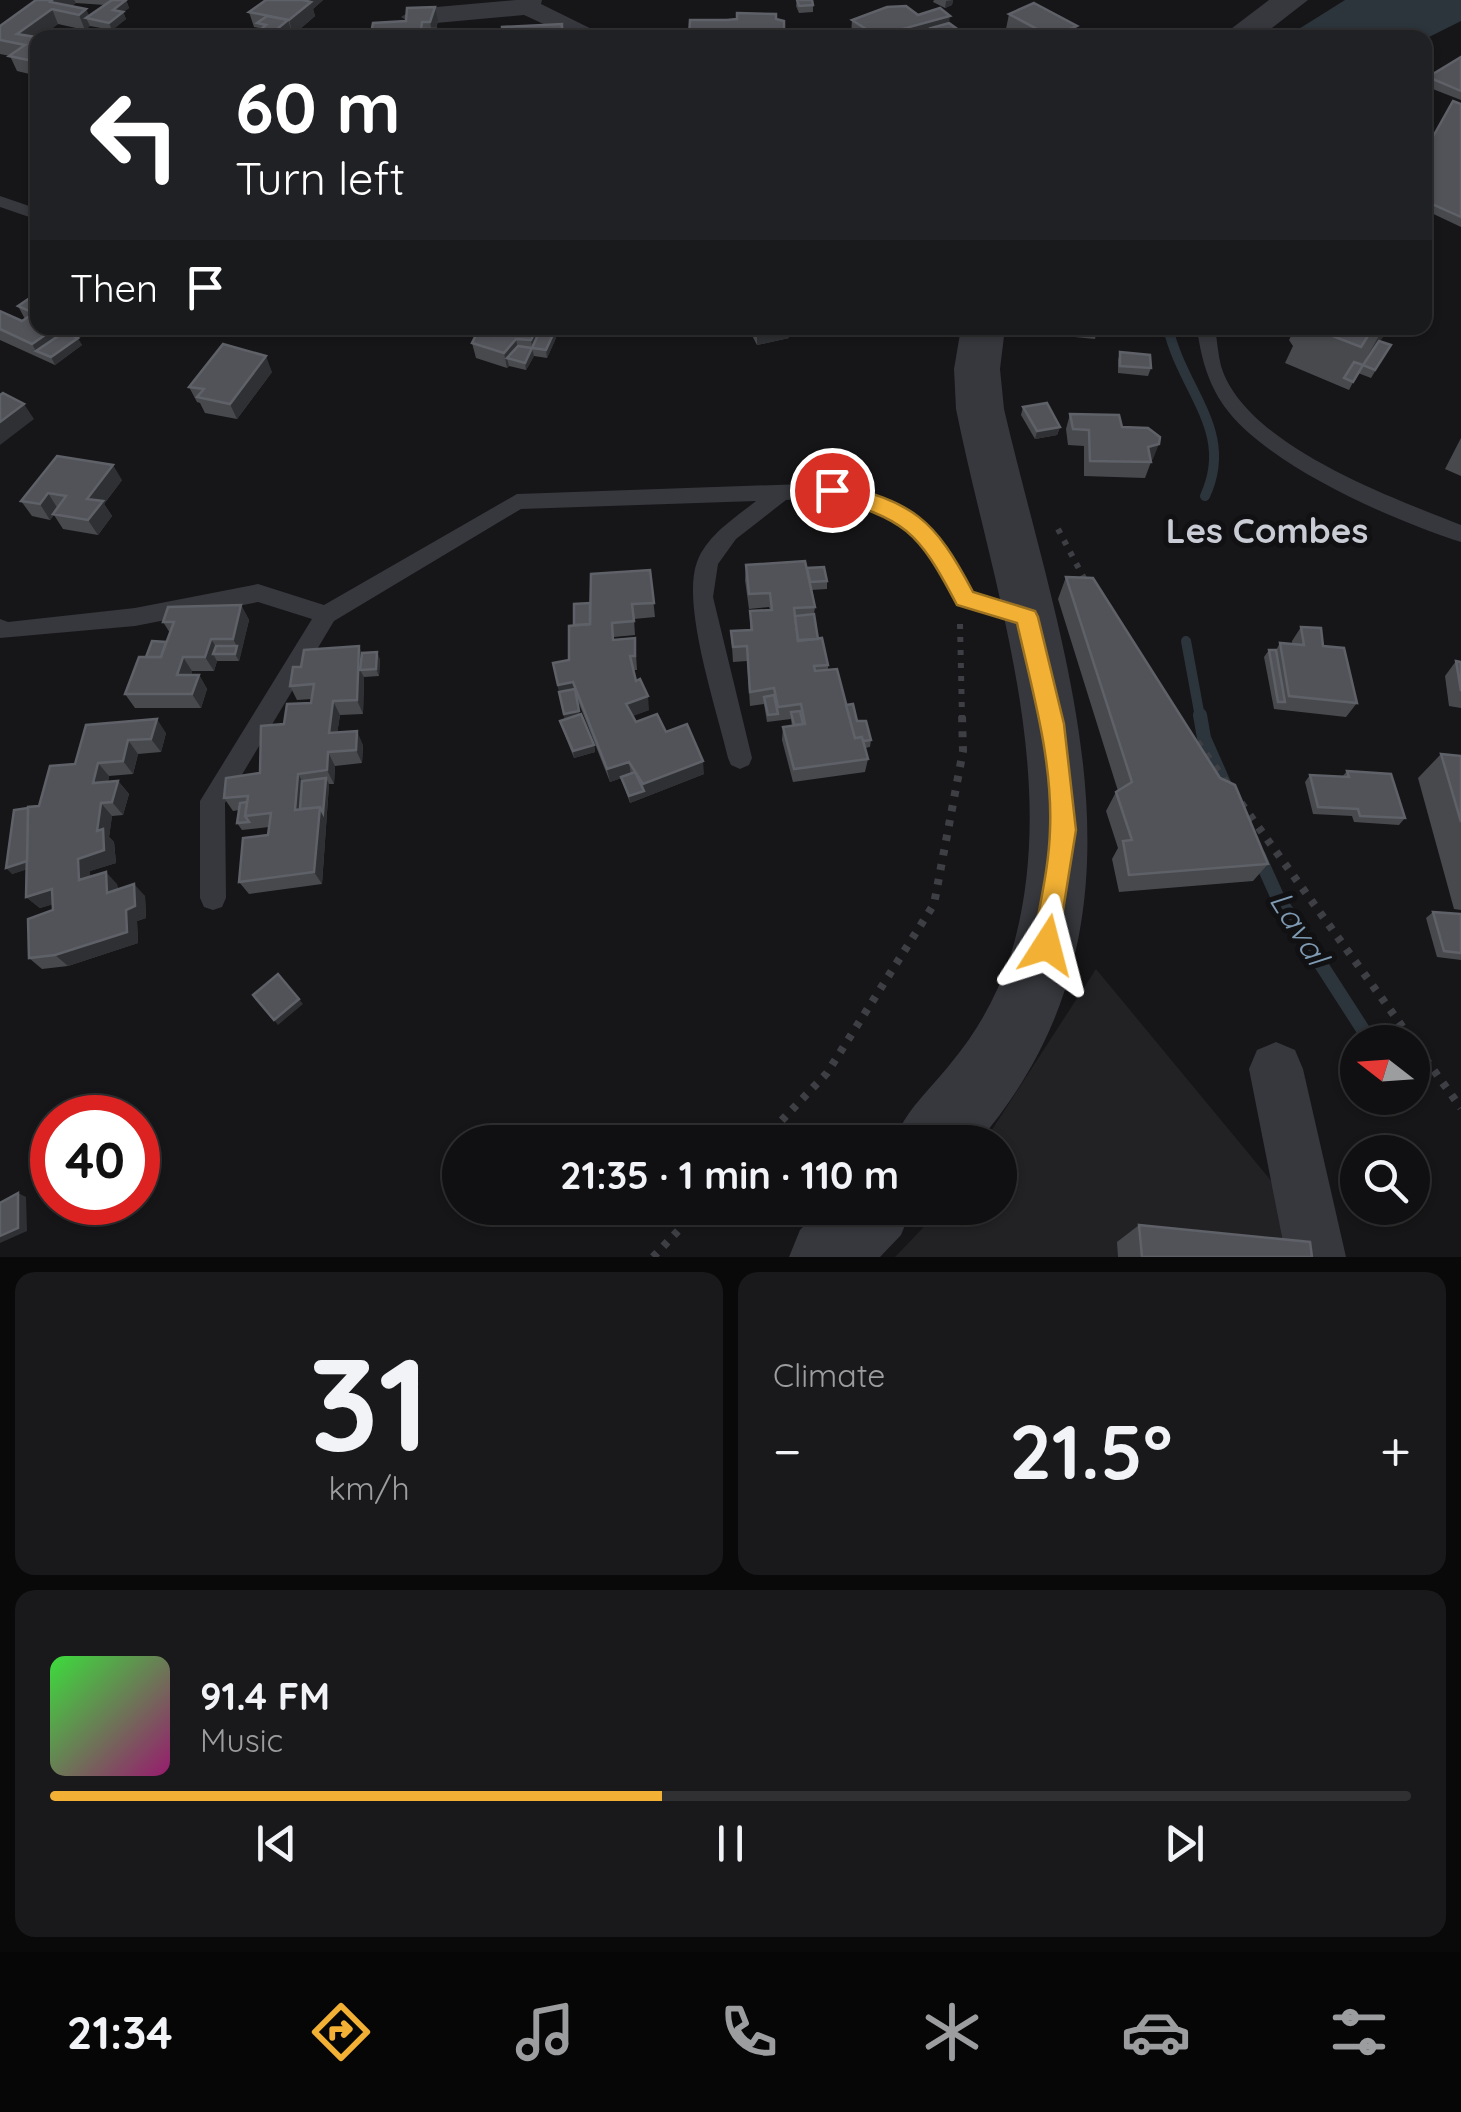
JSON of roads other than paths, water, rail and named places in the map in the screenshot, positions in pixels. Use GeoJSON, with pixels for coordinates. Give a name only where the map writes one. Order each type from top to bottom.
{"type":"FeatureCollection","features":[{"type":"Feature","properties":{"kind":"street"},"geometry":{"type":"LineString","coordinates":[[1248,30],[1291,0]]}},
{"type":"Feature","properties":{"kind":"street"},"geometry":{"type":"LineString","coordinates":[[414,17],[528,4],[580,30]]}},
{"type":"Feature","properties":{"kind":"street"},"geometry":{"type":"LineString","coordinates":[[944,1125],[988,1074],[1012,1034],[1047,945],[1063,830],[1052,724],[980,409],[977,369],[981,335]]}},
{"type":"Feature","properties":{"kind":"street"},"geometry":{"type":"LineString","coordinates":[[1276,1069],[1316,1257]]}},
{"type":"Feature","properties":{"kind":"street"},"geometry":{"type":"LineString","coordinates":[[826,1257],[857,1225]]}},
{"type":"Feature","properties":{"kind":"lane"},"geometry":{"type":"LineString","coordinates":[[0,201],[30,212]]}},
{"type":"Feature","properties":{"kind":"lane"},"geometry":{"type":"LineString","coordinates":[[1206,335],[1205,350],[1230,398],[1262,433],[1316,472],[1461,534]]}},
{"type":"Feature","properties":{"kind":"lane"},"geometry":{"type":"LineString","coordinates":[[213,898],[212,801],[326,614],[517,502],[832,490],[871,500],[916,524],[939,548],[965,598],[1027,617]]}},
{"type":"Feature","properties":{"kind":"lane"},"geometry":{"type":"LineString","coordinates":[[740,758],[702,598],[708,562],[729,533],[781,493]]}},
{"type":"Feature","properties":{"kind":"lane"},"geometry":{"type":"LineString","coordinates":[[0,628],[6,631],[134,617],[258,592],[326,614]]}},
{"type":"Feature","properties":{"kind":"waterway","name":"Laval"},"geometry":{"type":"LineString","coordinates":[[1170,335],[1210,431],[1213,473],[1205,496]]}},
{"type":"Feature","properties":{"kind":"waterway","name":"Laval"},"geometry":{"type":"LineString","coordinates":[[1186,641],[1200,717]]}},
{"type":"Feature","properties":{"kind":"waterway","name":"Laval"},"geometry":{"type":"LineString","coordinates":[[1200,715],[1204,738],[1227,790]]}},
{"type":"Feature","properties":{"kind":"waterway","name":"Laval"},"geometry":{"type":"LineString","coordinates":[[1259,856],[1277,896],[1360,1025]]}},
{"type":"Feature","properties":{"kind":"district","name":"Les Combes"},"geometry":{"type":"Point","coordinates":[1267,531]}}]}
